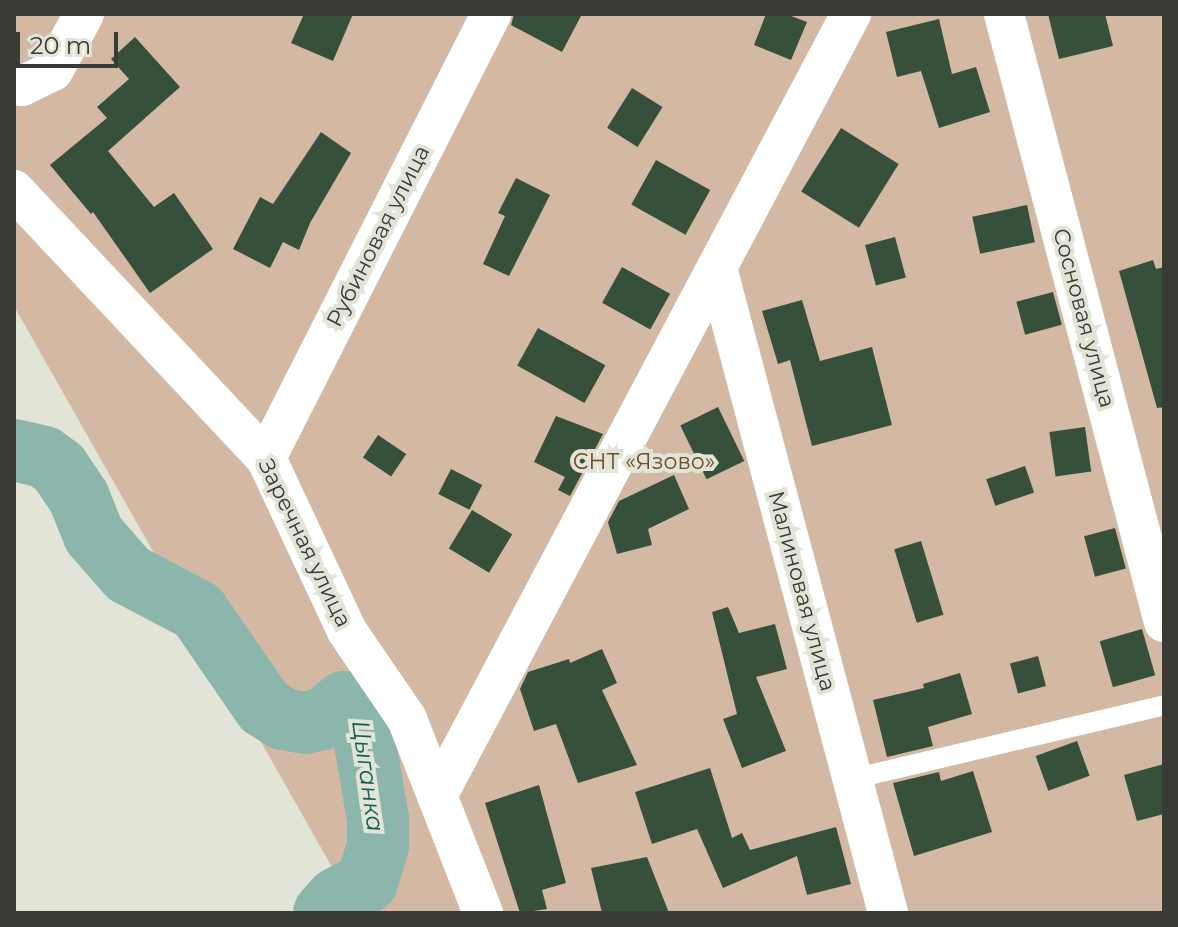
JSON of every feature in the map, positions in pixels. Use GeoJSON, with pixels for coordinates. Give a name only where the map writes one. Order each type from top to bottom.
{"type":"FeatureCollection","features":[{"type":"Feature","properties":{"kind":"street"},"geometry":{"type":"LineString","coordinates":[[14,84],[22,86],[53,71],[84,14]]}},
{"type":"Feature","properties":{"kind":"street","name":"Рубиновая улица"},"geometry":{"type":"LineString","coordinates":[[266,458],[491,14]]}},
{"type":"Feature","properties":{"kind":"street"},"geometry":{"type":"LineString","coordinates":[[437,796],[851,14]]}},
{"type":"Feature","properties":{"kind":"street","name":"Сосновая улица"},"geometry":{"type":"LineString","coordinates":[[1004,14],[1164,622]]}},
{"type":"Feature","properties":{"kind":"street","name":"Заречная улица"},"geometry":{"type":"LineString","coordinates":[[14,190],[266,458],[347,631],[407,719],[483,913]]}},
{"type":"Feature","properties":{"kind":"street","name":"Малиновая улица"},"geometry":{"type":"LineString","coordinates":[[717,268],[888,913]]}},
{"type":"Feature","properties":{"kind":"lane"},"geometry":{"type":"LineString","coordinates":[[852,779],[1164,705]]}},
{"type":"Feature","properties":{"kind":"green space","name":"СНТ «Язово»"},"geometry":{"type":"Polygon","coordinates":[[[14,14],[1164,14],[1164,913],[358,913],[14,306],[14,14]]]}},
{"type":"Feature","properties":{"kind":"building"},"geometry":{"type":"Polygon","coordinates":[[[304,14],[353,14],[333,61],[291,43],[304,14]]]}},
{"type":"Feature","properties":{"kind":"building"},"geometry":{"type":"Polygon","coordinates":[[[514,14],[582,14],[562,52],[511,25],[514,14]]]}},
{"type":"Feature","properties":{"kind":"building"},"geometry":{"type":"Polygon","coordinates":[[[766,14],[786,14],[807,22],[791,60],[754,45],[766,14]]]}},
{"type":"Feature","properties":{"kind":"building"},"geometry":{"type":"Polygon","coordinates":[[[1048,14],[1105,14],[1113,46],[1059,59],[1048,14]]]}},
{"type":"Feature","properties":{"kind":"building"},"geometry":{"type":"Polygon","coordinates":[[[939,19],[952,74],[976,67],[990,112],[939,128],[921,71],[897,77],[886,32],[939,19]]]}},
{"type":"Feature","properties":{"kind":"building"},"geometry":{"type":"Polygon","coordinates":[[[135,37],[180,87],[108,151],[154,207],[174,193],[213,249],[150,293],[93,212],[91,214],[50,165],[107,118],[97,107],[129,79],[111,59],[135,37]]]}},
{"type":"Feature","properties":{"kind":"building"},"geometry":{"type":"Polygon","coordinates":[[[632,88],[663,107],[638,147],[607,128],[632,88]]]}},
{"type":"Feature","properties":{"kind":"building"},"geometry":{"type":"Polygon","coordinates":[[[841,128],[899,164],[859,228],[801,192],[841,128]]]}},
{"type":"Feature","properties":{"kind":"building"},"geometry":{"type":"Polygon","coordinates":[[[321,132],[351,153],[310,223],[299,250],[283,242],[270,268],[233,249],[260,197],[273,204],[321,132]]]}},
{"type":"Feature","properties":{"kind":"building"},"geometry":{"type":"Polygon","coordinates":[[[656,160],[710,190],[686,235],[631,205],[656,160]]]}},
{"type":"Feature","properties":{"kind":"building"},"geometry":{"type":"Polygon","coordinates":[[[516,178],[550,195],[509,276],[483,264],[505,216],[498,213],[516,178]]]}},
{"type":"Feature","properties":{"kind":"building"},"geometry":{"type":"Polygon","coordinates":[[[1027,205],[1035,242],[980,254],[972,217],[1027,205]]]}},
{"type":"Feature","properties":{"kind":"building"},"geometry":{"type":"Polygon","coordinates":[[[895,237],[906,278],[876,286],[865,245],[895,237]]]}},
{"type":"Feature","properties":{"kind":"building"},"geometry":{"type":"Polygon","coordinates":[[[1153,260],[1156,269],[1164,267],[1164,407],[1157,408],[1119,271],[1153,260]]]}},
{"type":"Feature","properties":{"kind":"building"},"geometry":{"type":"Polygon","coordinates":[[[622,267],[670,294],[650,330],[602,303],[622,267]]]}},
{"type":"Feature","properties":{"kind":"building"},"geometry":{"type":"Polygon","coordinates":[[[1053,292],[1062,325],[1025,335],[1016,302],[1053,292]]]}},
{"type":"Feature","properties":{"kind":"building"},"geometry":{"type":"Polygon","coordinates":[[[802,300],[820,361],[872,347],[892,425],[812,446],[790,360],[778,364],[762,311],[802,300]]]}},
{"type":"Feature","properties":{"kind":"building"},"geometry":{"type":"Polygon","coordinates":[[[538,328],[605,365],[584,403],[517,366],[538,328]]]}},
{"type":"Feature","properties":{"kind":"building"},"geometry":{"type":"Polygon","coordinates":[[[718,407],[744,461],[707,479],[680,425],[718,407]]]}},
{"type":"Feature","properties":{"kind":"building"},"geometry":{"type":"Polygon","coordinates":[[[556,416],[603,434],[570,496],[558,490],[565,477],[534,462],[556,416]]]}},
{"type":"Feature","properties":{"kind":"building"},"geometry":{"type":"Polygon","coordinates":[[[1085,427],[1091,472],[1056,477],[1049,432],[1085,427]]]}},
{"type":"Feature","properties":{"kind":"building"},"geometry":{"type":"Polygon","coordinates":[[[378,435],[406,454],[391,476],[363,457],[378,435]]]}},
{"type":"Feature","properties":{"kind":"building"},"geometry":{"type":"Polygon","coordinates":[[[1025,466],[1034,492],[995,506],[986,479],[1025,466]]]}},
{"type":"Feature","properties":{"kind":"building"},"geometry":{"type":"Polygon","coordinates":[[[451,469],[482,485],[469,510],[438,494],[451,469]]]}},
{"type":"Feature","properties":{"kind":"building"},"geometry":{"type":"Polygon","coordinates":[[[674,475],[689,509],[648,529],[652,545],[617,554],[608,522],[619,501],[674,475]]]}},
{"type":"Feature","properties":{"kind":"building"},"geometry":{"type":"Polygon","coordinates":[[[472,510],[512,534],[489,573],[449,549],[472,510]]]}},
{"type":"Feature","properties":{"kind":"building"},"geometry":{"type":"Polygon","coordinates":[[[1115,528],[1126,569],[1095,577],[1084,536],[1115,528]]]}},
{"type":"Feature","properties":{"kind":"building"},"geometry":{"type":"Polygon","coordinates":[[[921,541],[944,615],[917,623],[894,549],[921,541]]]}},
{"type":"Feature","properties":{"kind":"building"},"geometry":{"type":"Polygon","coordinates":[[[728,607],[739,633],[775,624],[787,669],[756,677],[786,751],[742,768],[723,719],[737,714],[712,612],[728,607]]]}},
{"type":"Feature","properties":{"kind":"building"},"geometry":{"type":"Polygon","coordinates":[[[1142,629],[1155,675],[1113,687],[1100,641],[1142,629]]]}},
{"type":"Feature","properties":{"kind":"building"},"geometry":{"type":"Polygon","coordinates":[[[602,649],[617,683],[602,690],[637,765],[578,783],[556,724],[534,731],[520,689],[528,672],[569,659],[570,663],[602,649]]]}},
{"type":"Feature","properties":{"kind":"building"},"geometry":{"type":"Polygon","coordinates":[[[1038,656],[1046,686],[1018,693],[1010,664],[1038,656]]]}},
{"type":"Feature","properties":{"kind":"building"},"geometry":{"type":"Polygon","coordinates":[[[960,673],[972,714],[928,727],[933,746],[887,757],[873,700],[924,688],[923,684],[960,673]]]}},
{"type":"Feature","properties":{"kind":"building"},"geometry":{"type":"Polygon","coordinates":[[[1077,741],[1090,776],[1048,791],[1036,756],[1077,741]]]}},
{"type":"Feature","properties":{"kind":"building"},"geometry":{"type":"Polygon","coordinates":[[[1164,764],[1164,814],[1137,821],[1124,775],[1164,764]]]}},
{"type":"Feature","properties":{"kind":"building"},"geometry":{"type":"Polygon","coordinates":[[[710,768],[732,838],[742,833],[750,850],[836,827],[851,884],[807,895],[797,856],[723,888],[697,829],[652,844],[635,792],[710,768]]]}},
{"type":"Feature","properties":{"kind":"building"},"geometry":{"type":"Polygon","coordinates":[[[973,771],[992,832],[914,856],[893,783],[939,772],[941,781],[973,771]]]}},
{"type":"Feature","properties":{"kind":"building"},"geometry":{"type":"Polygon","coordinates":[[[539,785],[566,883],[542,890],[547,909],[520,913],[485,803],[539,785]]]}},
{"type":"Feature","properties":{"kind":"building"},"geometry":{"type":"Polygon","coordinates":[[[647,857],[669,913],[602,913],[591,868],[647,857]]]}},
{"type":"Feature","properties":{"kind":"waterway","name":"Цыганка"},"geometry":{"type":"LineString","coordinates":[[14,450],[44,457],[59,468],[79,498],[94,535],[128,574],[198,611],[264,707],[283,719],[305,723],[323,719],[344,702],[359,708],[378,819],[378,846],[367,882],[336,899],[324,913]]}}]}
